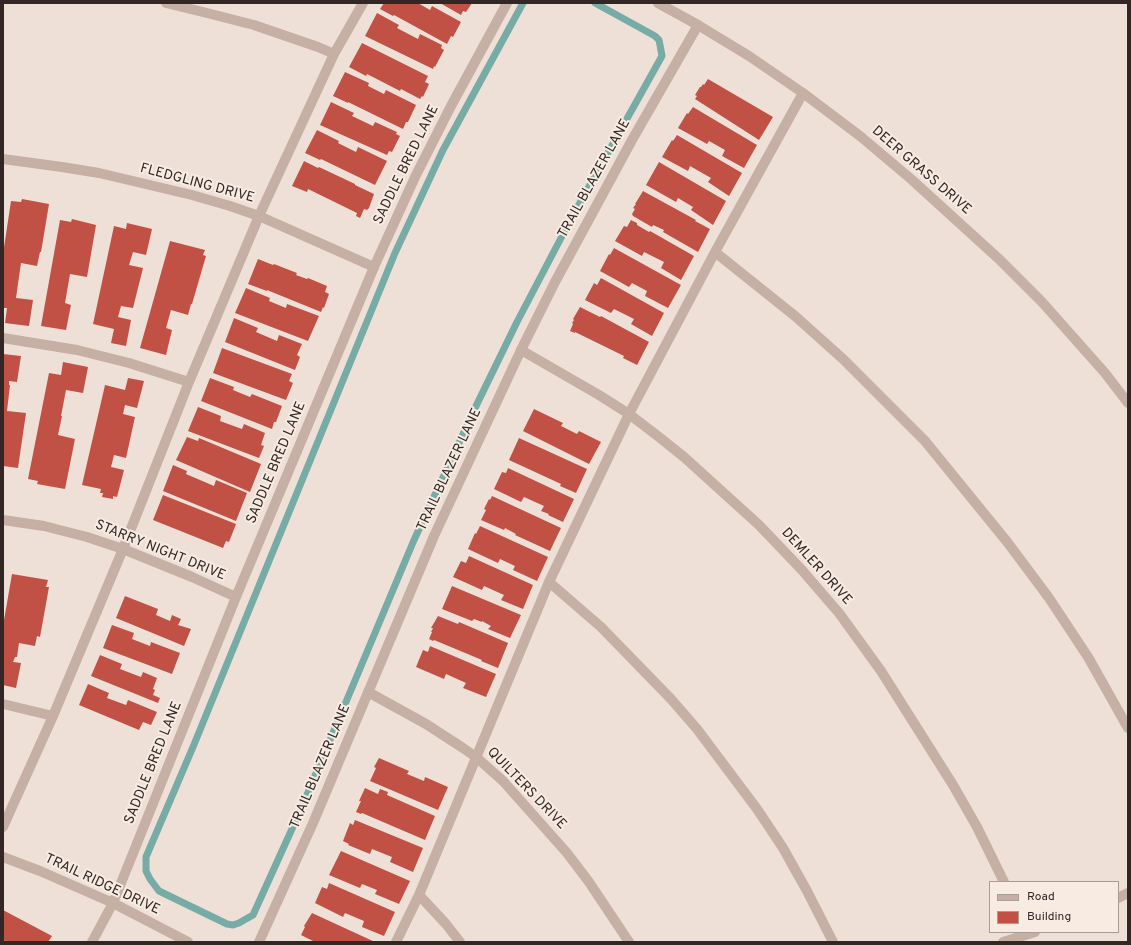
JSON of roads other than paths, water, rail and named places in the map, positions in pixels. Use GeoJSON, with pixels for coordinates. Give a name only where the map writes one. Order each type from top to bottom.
{"type":"FeatureCollection","features":[{"type":"Feature","properties":{"kind":"street"},"geometry":{"type":"LineString","coordinates":[[166,3],[207,12],[254,26],[318,47],[334,54]]}},
{"type":"Feature","properties":{"kind":"street"},"geometry":{"type":"LineString","coordinates":[[3,827],[53,716],[189,382],[259,216],[334,54],[363,3]]}},
{"type":"Feature","properties":{"kind":"street","name":"SADDLE BRED LANE"},"geometry":{"type":"LineString","coordinates":[[92,942],[113,903],[236,597],[374,267],[416,175],[447,113],[506,3]]}},
{"type":"Feature","properties":{"kind":"street","name":"DEER GRASS DRIVE"},"geometry":{"type":"LineString","coordinates":[[658,3],[698,24],[803,93],[860,136],[911,179],[1000,260],[1042,302],[1105,373],[1128,403]]}},
{"type":"Feature","properties":{"kind":"street","name":"TRAIL BLAZER LANE"},"geometry":{"type":"LineString","coordinates":[[258,942],[313,823],[434,536],[521,350],[555,282],[628,147],[698,24]]}},
{"type":"Feature","properties":{"kind":"street"},"geometry":{"type":"LineString","coordinates":[[396,942],[419,895],[549,582],[629,414],[803,93]]}},
{"type":"Feature","properties":{"kind":"street","name":"FLEDGLING DRIVE"},"geometry":{"type":"LineString","coordinates":[[3,159],[62,167],[144,183],[192,195],[259,216],[374,267]]}},
{"type":"Feature","properties":{"kind":"street"},"geometry":{"type":"LineString","coordinates":[[716,252],[795,316],[838,354],[925,441],[1008,543],[1049,598],[1088,657],[1128,728]]}},
{"type":"Feature","properties":{"kind":"street"},"geometry":{"type":"LineString","coordinates":[[3,338],[77,350],[129,363],[189,382]]}},
{"type":"Feature","properties":{"kind":"street","name":"DEMLER DRIVE"},"geometry":{"type":"LineString","coordinates":[[521,350],[629,414],[684,457],[759,525],[801,569],[839,613],[881,671],[930,748],[977,827],[1004,881]]}},
{"type":"Feature","properties":{"kind":"street","name":"STARRY NIGHT DRIVE"},"geometry":{"type":"LineString","coordinates":[[3,520],[44,526],[88,537],[122,548],[236,597]]}},
{"type":"Feature","properties":{"kind":"street"},"geometry":{"type":"LineString","coordinates":[[549,582],[601,627],[697,729],[757,809],[783,848],[833,942]]}},
{"type":"Feature","properties":{"kind":"street","name":"QUILTERS DRIVE"},"geometry":{"type":"LineString","coordinates":[[368,692],[426,724],[476,757],[503,781],[567,853],[589,882],[629,942]]}},
{"type":"Feature","properties":{"kind":"street"},"geometry":{"type":"LineString","coordinates":[[3,704],[53,716]]}},
{"type":"Feature","properties":{"kind":"street","name":"TRAIL RIDGE DRIVE"},"geometry":{"type":"LineString","coordinates":[[3,857],[46,873],[113,903],[188,942]]}},
{"type":"Feature","properties":{"kind":"street"},"geometry":{"type":"LineString","coordinates":[[1119,898],[1128,893]]}},
{"type":"Feature","properties":{"kind":"street"},"geometry":{"type":"LineString","coordinates":[[419,895],[446,924],[460,942]]}},
{"type":"Feature","properties":{"kind":"street"},"geometry":{"type":"LineString","coordinates":[[1003,942],[1029,933]]}},
{"type":"Feature","properties":{"kind":"waterway"},"geometry":{"type":"LineString","coordinates":[[523,3],[443,150],[395,253],[193,747],[146,857],[146,871],[159,891],[227,924],[233,925],[239,923],[253,915],[301,809],[414,540],[477,404],[517,322],[572,217],[662,56],[659,40],[655,36],[595,3]]}}]}
